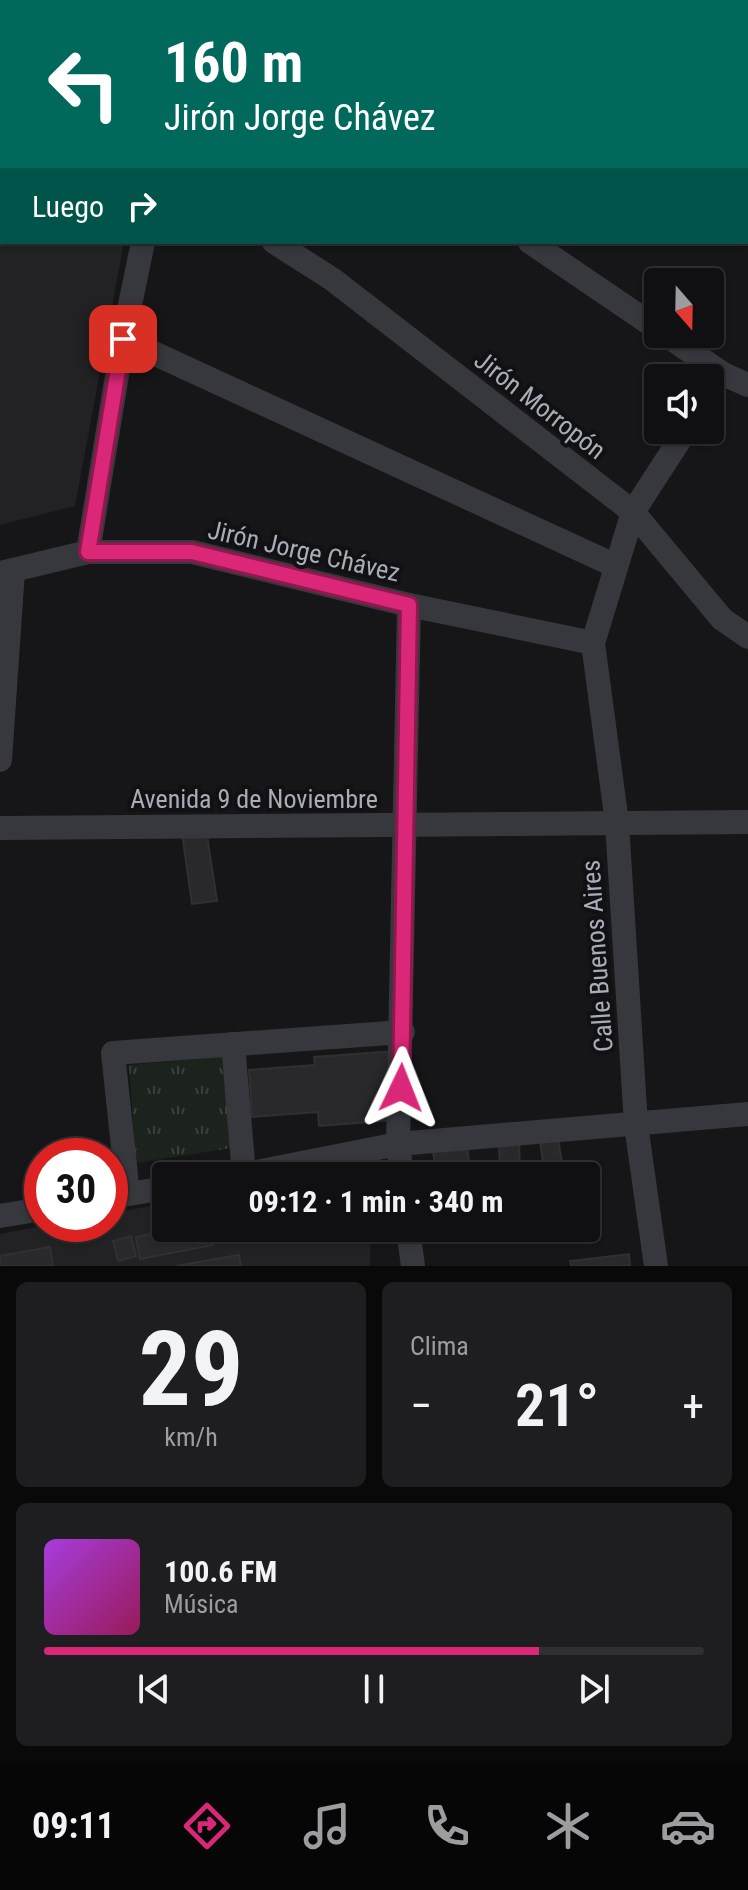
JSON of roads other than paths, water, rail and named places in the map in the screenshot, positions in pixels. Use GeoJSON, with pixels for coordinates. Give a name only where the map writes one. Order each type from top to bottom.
{"type":"FeatureCollection","features":[{"type":"Feature","properties":{"kind":"street"},"geometry":{"type":"LineString","coordinates":[[88,552],[123,339],[143,244]]}},
{"type":"Feature","properties":{"kind":"street","name":"Jirón Morropón"},"geometry":{"type":"LineString","coordinates":[[277,244],[332,279],[633,512],[722,619],[748,637]]}},
{"type":"Feature","properties":{"kind":"street"},"geometry":{"type":"LineString","coordinates":[[533,244],[644,319]]}},
{"type":"Feature","properties":{"kind":"street"},"geometry":{"type":"LineString","coordinates":[[123,339],[616,566]]}},
{"type":"Feature","properties":{"kind":"street"},"geometry":{"type":"LineString","coordinates":[[679,348],[696,364]]}},
{"type":"Feature","properties":{"kind":"street"},"geometry":{"type":"LineString","coordinates":[[724,384],[748,385]]}},
{"type":"Feature","properties":{"kind":"street"},"geometry":{"type":"LineString","coordinates":[[593,643],[633,512],[677,444]]}},
{"type":"Feature","properties":{"kind":"street","name":"Jirón Jorge Chávez"},"geometry":{"type":"LineString","coordinates":[[7,572],[88,552],[192,552],[409,605],[593,643]]}},
{"type":"Feature","properties":{"kind":"street"},"geometry":{"type":"LineString","coordinates":[[0,760],[7,572]]}},
{"type":"Feature","properties":{"kind":"street"},"geometry":{"type":"LineString","coordinates":[[400,1162],[398,1144],[403,1032],[409,605]]}},
{"type":"Feature","properties":{"kind":"street","name":"Calle Buenos Aires"},"geometry":{"type":"LineString","coordinates":[[593,643],[617,823],[636,1125],[656,1266]]}},
{"type":"Feature","properties":{"kind":"street","name":"Avenida 9 de Noviembre"},"geometry":{"type":"LineString","coordinates":[[0,828],[748,822]]}},
{"type":"Feature","properties":{"kind":"street"},"geometry":{"type":"LineString","coordinates":[[117,1138],[113,1053],[403,1032]]}},
{"type":"Feature","properties":{"kind":"street"},"geometry":{"type":"LineString","coordinates":[[233,1044],[239,1162]]}},
{"type":"Feature","properties":{"kind":"street"},"geometry":{"type":"LineString","coordinates":[[306,1162],[398,1144],[748,1114]]}},
{"type":"Feature","properties":{"kind":"street"},"geometry":{"type":"LineString","coordinates":[[128,1194],[152,1190]]}},
{"type":"Feature","properties":{"kind":"street"},"geometry":{"type":"LineString","coordinates":[[0,1210],[0,1216],[24,1212]]}},
{"type":"Feature","properties":{"kind":"street"},"geometry":{"type":"LineString","coordinates":[[410,1242],[413,1266]]}}]}
